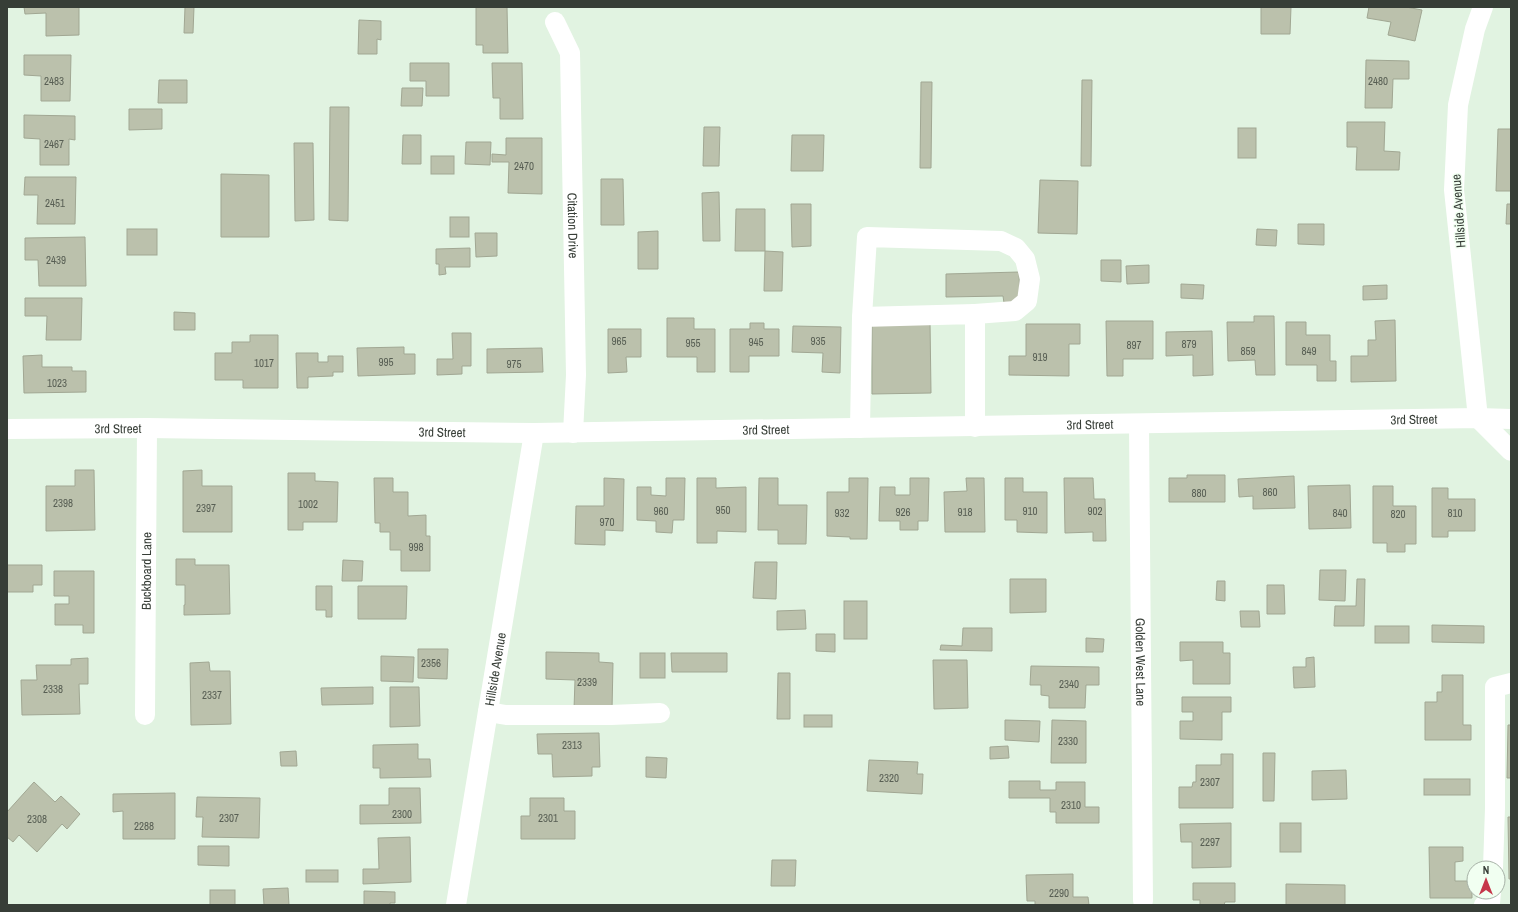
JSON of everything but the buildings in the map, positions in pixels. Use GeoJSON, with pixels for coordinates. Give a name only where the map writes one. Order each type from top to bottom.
{"type":"FeatureCollection","features":[{"type":"Feature","properties":{"kind":"street","name":"Hillside Avenue"},"geometry":{"type":"LineString","coordinates":[[1478,418],[1454,190],[1458,105],[1475,29],[1483,7]]}},
{"type":"Feature","properties":{"kind":"street","name":"Citation Drive"},"geometry":{"type":"LineString","coordinates":[[555,22],[570,53],[576,375],[573,433]]}},
{"type":"Feature","properties":{"kind":"street"},"geometry":{"type":"LineString","coordinates":[[860,428],[862,317],[867,236],[1001,242],[1016,248],[1025,259],[1030,279],[1027,301],[1016,311],[975,314],[862,317]]}},
{"type":"Feature","properties":{"kind":"street"},"geometry":{"type":"LineString","coordinates":[[975,314],[975,426]]}},
{"type":"Feature","properties":{"kind":"street","name":"3rd Street"},"geometry":{"type":"LineString","coordinates":[[7,429],[147,428],[573,433],[1478,418],[1511,419]]}},
{"type":"Feature","properties":{"kind":"street"},"geometry":{"type":"LineString","coordinates":[[1478,418],[1511,451]]}},
{"type":"Feature","properties":{"kind":"street","name":"Golden West Lane"},"geometry":{"type":"LineString","coordinates":[[1139,424],[1144,901]]}},
{"type":"Feature","properties":{"kind":"street","name":"Buckboard Lane"},"geometry":{"type":"LineString","coordinates":[[145,714],[147,428]]}},
{"type":"Feature","properties":{"kind":"street","name":"Hillside Avenue"},"geometry":{"type":"LineString","coordinates":[[456,905],[534,433]]}},
{"type":"Feature","properties":{"kind":"street"},"geometry":{"type":"LineString","coordinates":[[1493,860],[1495,808],[1495,687],[1511,683]]}},
{"type":"Feature","properties":{"kind":"street"},"geometry":{"type":"LineString","coordinates":[[488,712],[506,715],[611,715],[660,713]]}}]}
